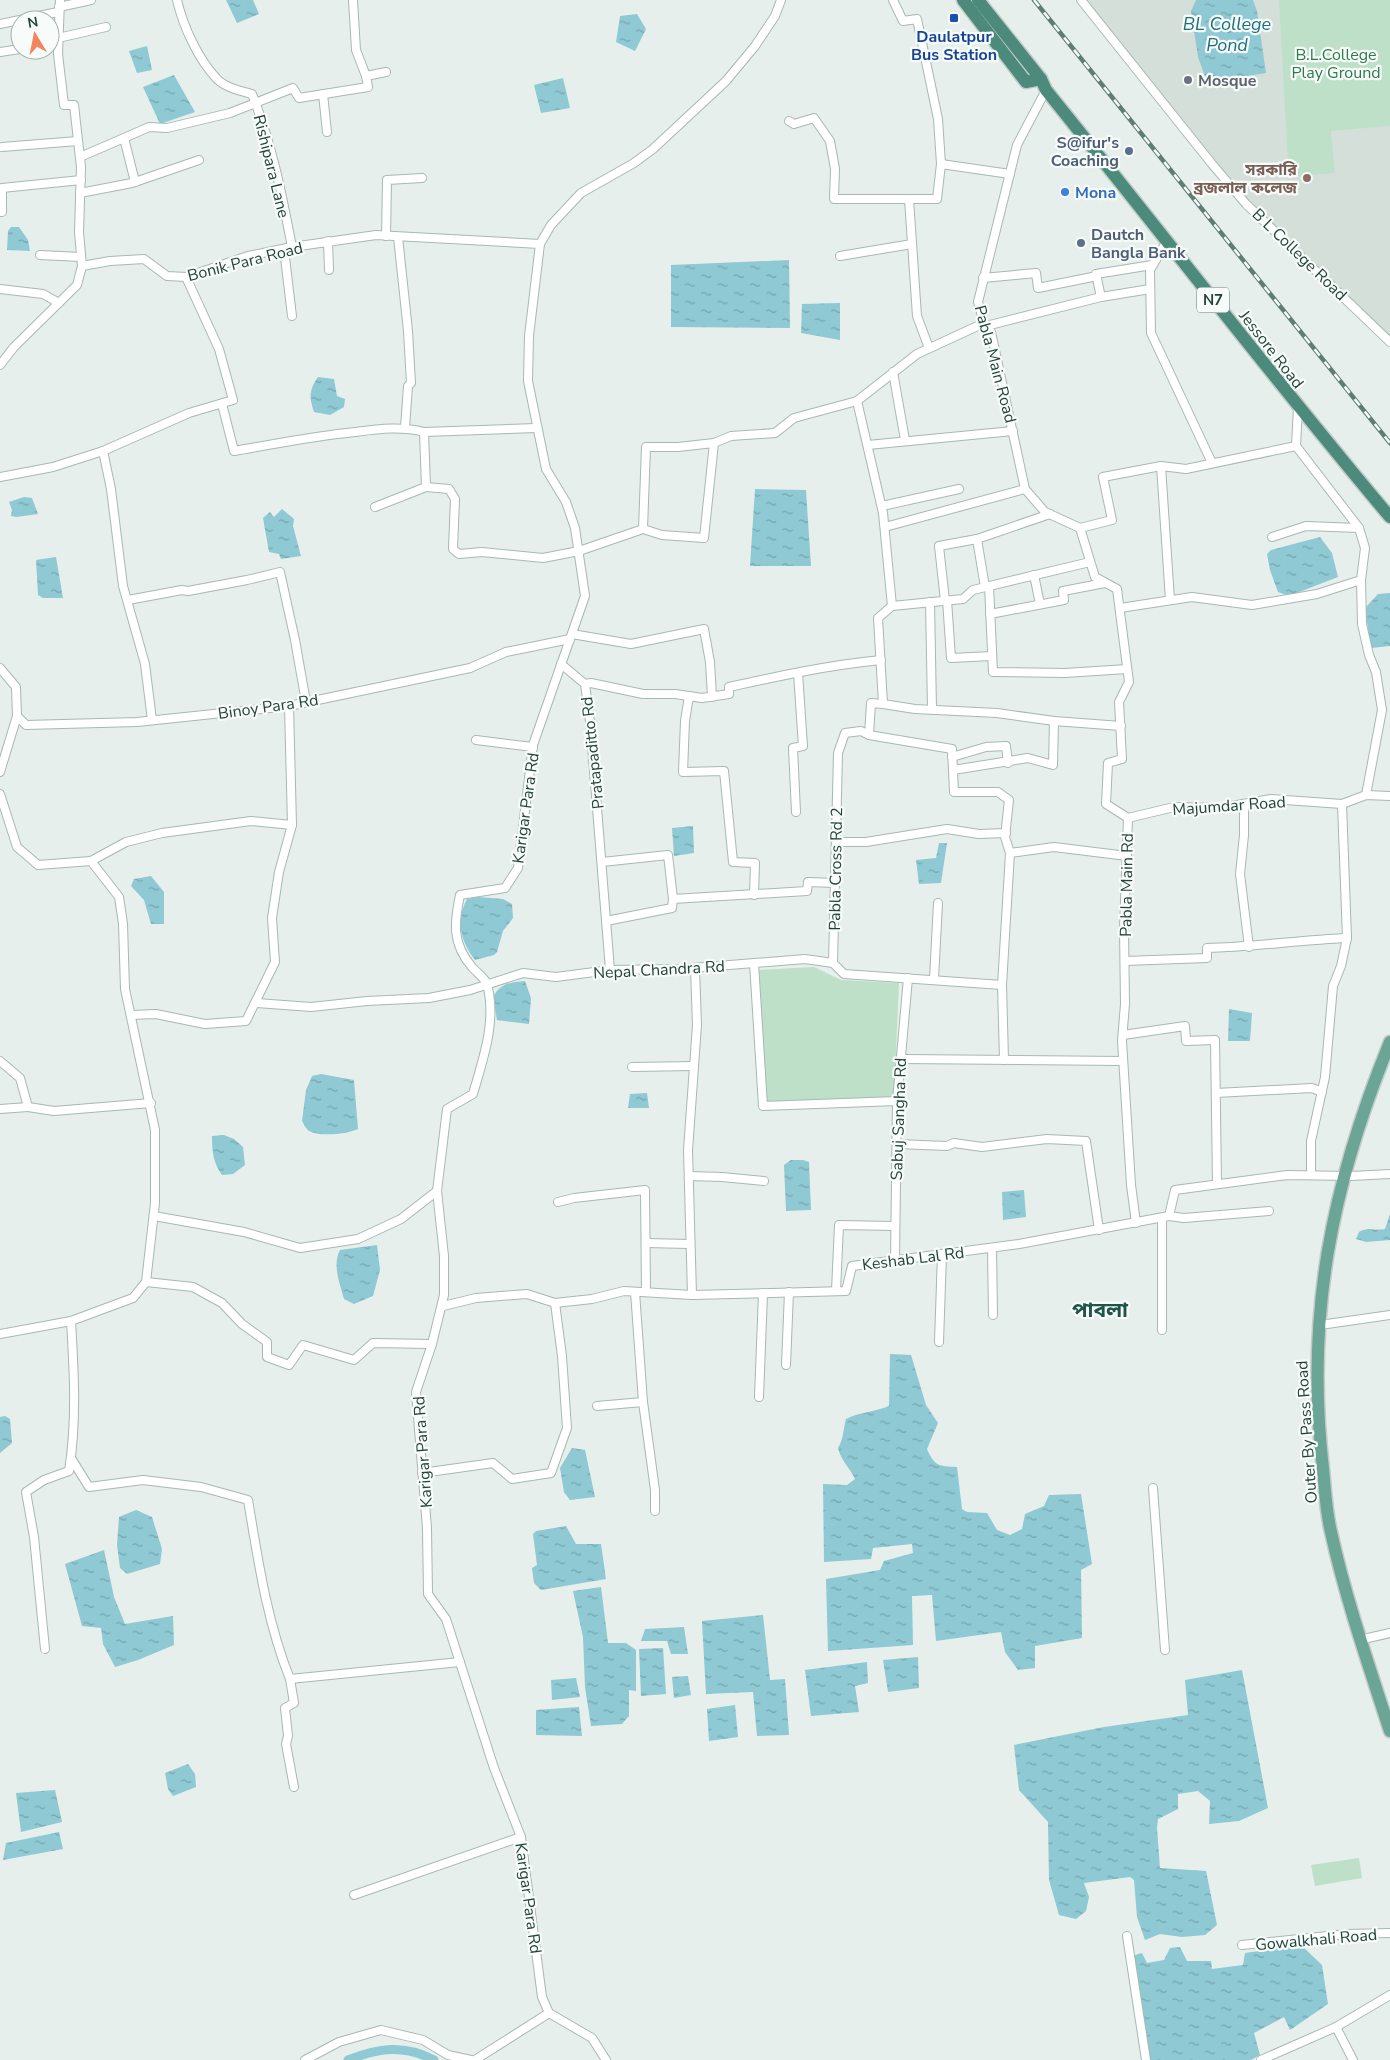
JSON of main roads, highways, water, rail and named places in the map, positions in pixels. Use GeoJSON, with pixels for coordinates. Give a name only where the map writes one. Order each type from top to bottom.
{"type":"FeatureCollection","features":[{"type":"Feature","properties":{"kind":"highway"},"geometry":{"type":"LineString","coordinates":[[963,0],[1026,82],[1044,85]]}},
{"type":"Feature","properties":{"kind":"highway","name":"Jessore Road"},"geometry":{"type":"LineString","coordinates":[[978,0],[1298,408],[1390,517]]}},
{"type":"Feature","properties":{"kind":"main road","name":"Outer By Pass Road"},"geometry":{"type":"LineString","coordinates":[[1390,1042],[1368,1095],[1338,1224],[1327,1324],[1325,1393],[1338,1528],[1368,1638],[1390,1708]]}},
{"type":"Feature","properties":{"kind":"main road","name":"Outer By Pass Road"},"geometry":{"type":"LineString","coordinates":[[1390,1056],[1374,1096],[1332,1223],[1321,1291],[1316,1368],[1320,1445],[1330,1530],[1390,1731]]}},
{"type":"Feature","properties":{"kind":"water"},"geometry":{"type":"Polygon","coordinates":[[[226,0],[253,0],[259,14],[237,23],[226,0]]]}},
{"type":"Feature","properties":{"kind":"water","name":"BL College Pond"},"geometry":{"type":"Polygon","coordinates":[[[1196,0],[1253,0],[1257,11],[1266,73],[1207,82],[1198,57],[1191,11],[1196,0]]]}},
{"type":"Feature","properties":{"kind":"water"},"geometry":{"type":"Polygon","coordinates":[[[637,14],[646,29],[635,51],[616,42],[620,16],[637,14]]]}},
{"type":"Feature","properties":{"kind":"water"},"geometry":{"type":"Polygon","coordinates":[[[147,46],[152,70],[137,73],[129,51],[147,46]]]}},
{"type":"Feature","properties":{"kind":"water"},"geometry":{"type":"Polygon","coordinates":[[[174,75],[195,112],[160,124],[143,87],[174,75]]]}},
{"type":"Feature","properties":{"kind":"water"},"geometry":{"type":"Polygon","coordinates":[[[563,78],[570,108],[541,113],[534,85],[563,78]]]}},
{"type":"Feature","properties":{"kind":"water"},"geometry":{"type":"Polygon","coordinates":[[[11,227],[19,227],[28,240],[30,251],[7,250],[8,231],[11,227]]]}},
{"type":"Feature","properties":{"kind":"water"},"geometry":{"type":"Polygon","coordinates":[[[789,260],[790,328],[671,327],[671,265],[789,260]]]}},
{"type":"Feature","properties":{"kind":"water"},"geometry":{"type":"Polygon","coordinates":[[[840,303],[840,340],[801,333],[802,304],[840,303]]]}},
{"type":"Feature","properties":{"kind":"water"},"geometry":{"type":"Polygon","coordinates":[[[318,377],[334,379],[337,396],[345,399],[344,407],[330,415],[314,412],[311,394],[318,377]]]}},
{"type":"Feature","properties":{"kind":"water"},"geometry":{"type":"Polygon","coordinates":[[[755,489],[806,490],[811,566],[750,566],[755,489]]]}},
{"type":"Feature","properties":{"kind":"water"},"geometry":{"type":"Polygon","coordinates":[[[24,497],[32,498],[38,514],[11,516],[12,510],[9,502],[24,497]]]}},
{"type":"Feature","properties":{"kind":"water"},"geometry":{"type":"Polygon","coordinates":[[[282,509],[294,519],[293,526],[301,556],[281,559],[279,554],[269,552],[263,518],[270,512],[274,517],[282,509]]]}},
{"type":"Feature","properties":{"kind":"water"},"geometry":{"type":"Polygon","coordinates":[[[1320,537],[1332,553],[1338,577],[1289,596],[1278,592],[1270,570],[1267,554],[1271,550],[1320,537]]]}},
{"type":"Feature","properties":{"kind":"water"},"geometry":{"type":"Polygon","coordinates":[[[56,557],[63,598],[43,598],[38,595],[36,560],[56,557]]]}},
{"type":"Feature","properties":{"kind":"water"},"geometry":{"type":"Polygon","coordinates":[[[1390,593],[1390,646],[1371,648],[1365,608],[1378,594],[1390,593]]]}},
{"type":"Feature","properties":{"kind":"water"},"geometry":{"type":"Polygon","coordinates":[[[693,826],[694,853],[674,856],[672,828],[693,826]]]}},
{"type":"Feature","properties":{"kind":"water"},"geometry":{"type":"Polygon","coordinates":[[[939,843],[947,843],[941,883],[919,884],[916,860],[936,858],[939,843]]]}},
{"type":"Feature","properties":{"kind":"water"},"geometry":{"type":"Polygon","coordinates":[[[151,876],[164,892],[164,924],[151,924],[144,900],[131,886],[134,879],[151,876]]]}},
{"type":"Feature","properties":{"kind":"water"},"geometry":{"type":"Polygon","coordinates":[[[478,897],[503,899],[512,904],[513,918],[503,931],[497,952],[494,955],[475,960],[463,939],[461,915],[467,899],[478,897]]]}},
{"type":"Feature","properties":{"kind":"water"},"geometry":{"type":"Polygon","coordinates":[[[525,981],[531,998],[529,1024],[497,1020],[493,997],[506,984],[525,981]]]}},
{"type":"Feature","properties":{"kind":"water"},"geometry":{"type":"Polygon","coordinates":[[[1229,1009],[1252,1013],[1250,1041],[1228,1041],[1229,1009]]]}},
{"type":"Feature","properties":{"kind":"water"},"geometry":{"type":"Polygon","coordinates":[[[321,1074],[354,1080],[358,1129],[341,1133],[320,1134],[309,1131],[306,1128],[302,1121],[306,1090],[312,1076],[321,1074]]]}},
{"type":"Feature","properties":{"kind":"water"},"geometry":{"type":"Polygon","coordinates":[[[647,1093],[649,1108],[628,1108],[630,1094],[647,1093]]]}},
{"type":"Feature","properties":{"kind":"water"},"geometry":{"type":"Polygon","coordinates":[[[224,1135],[234,1139],[243,1147],[245,1165],[233,1174],[222,1175],[214,1157],[212,1136],[224,1135]]]}},
{"type":"Feature","properties":{"kind":"water"},"geometry":{"type":"Polygon","coordinates":[[[791,1160],[809,1162],[811,1210],[786,1211],[784,1165],[791,1160]]]}},
{"type":"Feature","properties":{"kind":"water"},"geometry":{"type":"Polygon","coordinates":[[[1024,1190],[1026,1217],[1003,1220],[1002,1192],[1024,1190]]]}},
{"type":"Feature","properties":{"kind":"water"},"geometry":{"type":"Polygon","coordinates":[[[1390,1214],[1390,1240],[1366,1242],[1356,1239],[1359,1232],[1368,1229],[1385,1229],[1390,1214]]]}},
{"type":"Feature","properties":{"kind":"water"},"geometry":{"type":"Polygon","coordinates":[[[377,1245],[380,1270],[373,1296],[354,1304],[344,1299],[337,1268],[340,1250],[377,1245]]]}},
{"type":"Feature","properties":{"kind":"water"},"geometry":{"type":"Polygon","coordinates":[[[890,1354],[911,1355],[926,1405],[938,1423],[927,1449],[938,1464],[957,1467],[962,1509],[967,1512],[987,1513],[997,1530],[1010,1535],[1022,1529],[1025,1514],[1044,1506],[1049,1495],[1081,1494],[1092,1564],[1081,1570],[1082,1638],[1035,1646],[1035,1668],[1018,1670],[1005,1652],[1001,1632],[936,1641],[932,1595],[912,1596],[913,1645],[828,1651],[826,1579],[880,1570],[884,1561],[913,1553],[912,1544],[873,1548],[871,1559],[824,1562],[823,1484],[847,1485],[855,1479],[841,1457],[838,1448],[846,1419],[889,1406],[890,1354]]]}},
{"type":"Feature","properties":{"kind":"water"},"geometry":{"type":"Polygon","coordinates":[[[5,1416],[10,1419],[12,1443],[0,1453],[0,1417],[5,1416]]]}},
{"type":"Feature","properties":{"kind":"water"},"geometry":{"type":"Polygon","coordinates":[[[572,1448],[585,1450],[595,1497],[570,1500],[564,1492],[560,1468],[572,1448]]]}},
{"type":"Feature","properties":{"kind":"water"},"geometry":{"type":"Polygon","coordinates":[[[136,1510],[152,1517],[162,1549],[160,1564],[127,1574],[120,1568],[117,1545],[119,1517],[136,1510]]]}},
{"type":"Feature","properties":{"kind":"water"},"geometry":{"type":"Polygon","coordinates":[[[566,1526],[576,1544],[601,1544],[606,1579],[541,1590],[534,1583],[532,1568],[537,1565],[533,1534],[536,1531],[566,1526]]]}},
{"type":"Feature","properties":{"kind":"water"},"geometry":{"type":"Polygon","coordinates":[[[104,1550],[114,1597],[125,1624],[173,1616],[174,1645],[115,1667],[103,1644],[101,1628],[82,1626],[65,1564],[104,1550]]]}},
{"type":"Feature","properties":{"kind":"water"},"geometry":{"type":"Polygon","coordinates":[[[601,1587],[608,1643],[626,1643],[636,1650],[636,1691],[629,1690],[629,1716],[622,1724],[591,1726],[585,1687],[583,1637],[573,1591],[601,1587]]]}},
{"type":"Feature","properties":{"kind":"water"},"geometry":{"type":"Polygon","coordinates":[[[763,1615],[770,1680],[785,1679],[789,1735],[757,1736],[753,1692],[706,1694],[702,1621],[763,1615]]]}},
{"type":"Feature","properties":{"kind":"water"},"geometry":{"type":"Polygon","coordinates":[[[684,1627],[688,1654],[671,1654],[667,1641],[641,1641],[645,1629],[684,1627]]]}},
{"type":"Feature","properties":{"kind":"water"},"geometry":{"type":"Polygon","coordinates":[[[663,1648],[666,1694],[641,1696],[639,1649],[663,1648]]]}},
{"type":"Feature","properties":{"kind":"water"},"geometry":{"type":"Polygon","coordinates":[[[918,1657],[919,1688],[888,1692],[883,1660],[918,1657]]]}},
{"type":"Feature","properties":{"kind":"water"},"geometry":{"type":"Polygon","coordinates":[[[867,1662],[868,1683],[855,1686],[859,1712],[811,1716],[805,1670],[867,1662]]]}},
{"type":"Feature","properties":{"kind":"water"},"geometry":{"type":"Polygon","coordinates":[[[1242,1670],[1268,1808],[1239,1821],[1209,1824],[1210,1801],[1198,1791],[1178,1794],[1178,1809],[1158,1819],[1157,1828],[1160,1868],[1206,1871],[1217,1925],[1205,1935],[1182,1937],[1160,1934],[1145,1940],[1137,1917],[1134,1880],[1130,1877],[1084,1883],[1089,1897],[1086,1911],[1076,1919],[1059,1915],[1049,1880],[1048,1822],[1019,1790],[1014,1745],[1104,1727],[1188,1715],[1185,1680],[1242,1670]]]}},
{"type":"Feature","properties":{"kind":"water"},"geometry":{"type":"Polygon","coordinates":[[[688,1676],[691,1695],[674,1698],[672,1677],[688,1676]]]}},
{"type":"Feature","properties":{"kind":"water"},"geometry":{"type":"Polygon","coordinates":[[[576,1678],[580,1697],[552,1700],[551,1680],[576,1678]]]}},
{"type":"Feature","properties":{"kind":"water"},"geometry":{"type":"Polygon","coordinates":[[[735,1705],[738,1737],[709,1741],[707,1709],[735,1705]]]}},
{"type":"Feature","properties":{"kind":"water"},"geometry":{"type":"Polygon","coordinates":[[[579,1707],[582,1736],[536,1735],[536,1710],[579,1707]]]}},
{"type":"Feature","properties":{"kind":"water"},"geometry":{"type":"Polygon","coordinates":[[[188,1764],[195,1774],[196,1787],[173,1796],[168,1789],[165,1773],[188,1764]]]}},
{"type":"Feature","properties":{"kind":"water"},"geometry":{"type":"Polygon","coordinates":[[[55,1790],[62,1822],[21,1832],[16,1793],[55,1790]]]}},
{"type":"Feature","properties":{"kind":"water"},"geometry":{"type":"Polygon","coordinates":[[[59,1832],[63,1849],[3,1860],[6,1843],[59,1832]]]}},
{"type":"Feature","properties":{"kind":"water"},"geometry":{"type":"Polygon","coordinates":[[[1301,1945],[1322,1965],[1328,2004],[1290,2030],[1284,2017],[1254,2033],[1260,2055],[1251,2060],[1148,2060],[1132,1956],[1142,1953],[1147,1963],[1164,1960],[1170,1948],[1180,1947],[1187,1961],[1211,1961],[1212,1969],[1243,1965],[1245,1953],[1301,1945]]]}},
{"type":"Feature","properties":{"kind":"waterway"},"geometry":{"type":"LineString","coordinates":[[348,2060],[370,2053],[391,2050],[412,2052],[434,2060]]}},
{"type":"Feature","properties":{"kind":"railway"},"geometry":{"type":"LineString","coordinates":[[1034,0],[1390,443]]}},
{"type":"Feature","properties":{"kind":"place","name":"Daulatpur Bus Station"},"geometry":{"type":"Point","coordinates":[954,18]}},
{"type":"Feature","properties":{"kind":"place","name":"Mosque"},"geometry":{"type":"Point","coordinates":[1188,80]}},
{"type":"Feature","properties":{"kind":"place","name":"S@ifur's Coaching"},"geometry":{"type":"Point","coordinates":[1129,151]}},
{"type":"Feature","properties":{"kind":"place","name":"সরকারি ব্রজলাল কলেজ"},"geometry":{"type":"Point","coordinates":[1307,178]}},
{"type":"Feature","properties":{"kind":"place","name":"Mona"},"geometry":{"type":"Point","coordinates":[1065,192]}},
{"type":"Feature","properties":{"kind":"place","name":"Dautch Bangla Bank"},"geometry":{"type":"Point","coordinates":[1081,243]}},
{"type":"Feature","properties":{"kind":"district","name":"পাবলা"},"geometry":{"type":"Point","coordinates":[1100,1310]}},
{"type":"Feature","properties":{"kind":"park label","name":"B.L.College Play Ground"},"geometry":{"type":"Point","coordinates":[1336,63]}}]}
